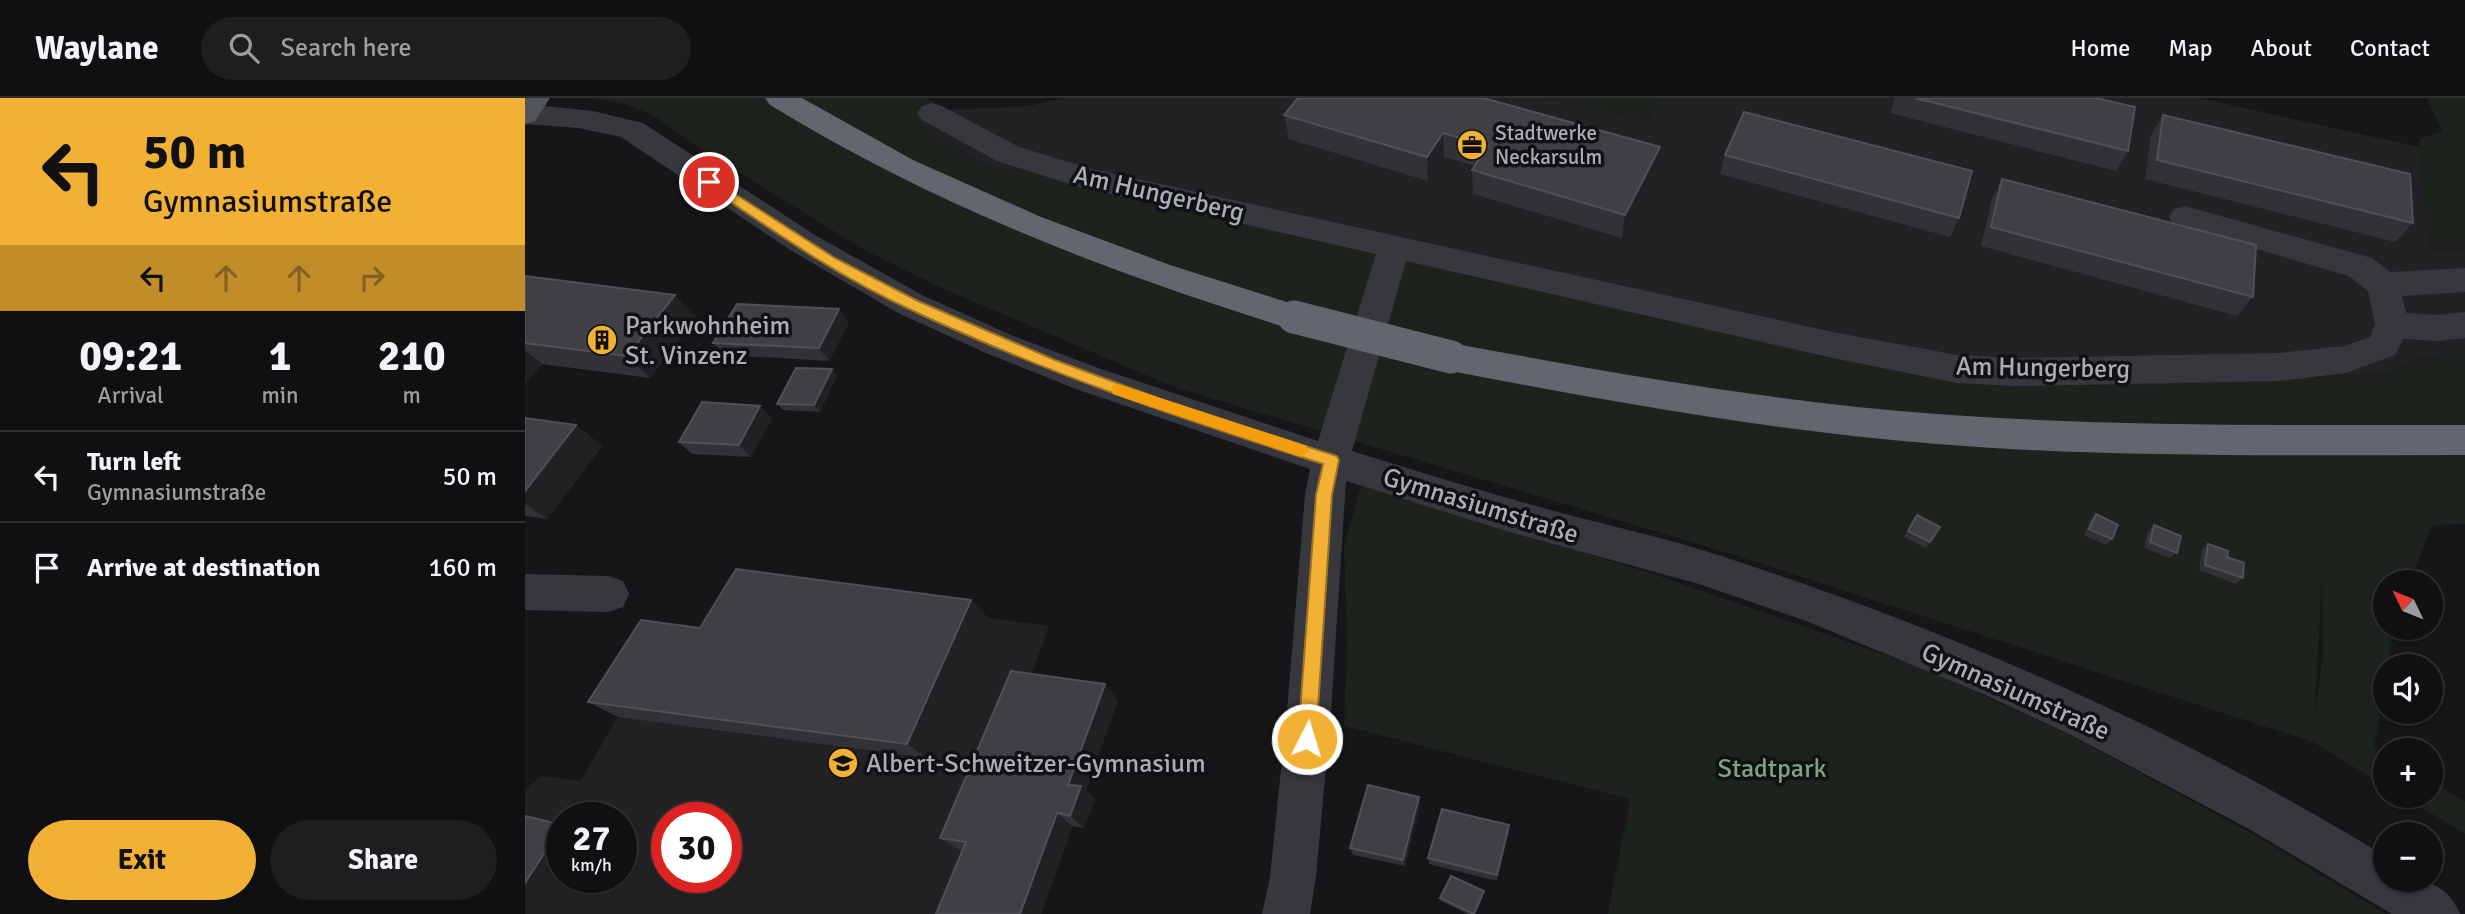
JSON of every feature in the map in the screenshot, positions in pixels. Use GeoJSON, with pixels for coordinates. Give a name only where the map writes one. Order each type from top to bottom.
{"type":"FeatureCollection","features":[{"type":"Feature","properties":{"kind":"highway"},"geometry":{"type":"LineString","coordinates":[[781,98],[900,166],[995,211],[1092,251],[1294,317],[1451,357],[1598,386],[1741,408],[1936,429],[2111,438],[2465,440]]}},
{"type":"Feature","properties":{"kind":"main road"},"geometry":{"type":"LineString","coordinates":[[525,114],[535,98]]}},
{"type":"Feature","properties":{"kind":"street","name":"Am Hungerberg"},"geometry":{"type":"LineString","coordinates":[[932,113],[1008,154],[1090,179],[1833,345],[1957,369],[2013,372],[2280,367],[2346,359],[2382,346],[2392,325]]}},
{"type":"Feature","properties":{"kind":"street","name":"Gymnasiumstraße"},"geometry":{"type":"LineString","coordinates":[[525,114],[569,116],[632,130],[830,261],[913,305],[1050,364],[1167,408],[1331,460],[1544,525],[1713,570],[1820,607],[1942,656],[2101,727],[2251,805],[2436,914]]}},
{"type":"Feature","properties":{"kind":"street"},"geometry":{"type":"LineString","coordinates":[[2185,217],[2360,267],[2383,285],[2392,325],[2438,328],[2465,325]]}},
{"type":"Feature","properties":{"kind":"street"},"geometry":{"type":"LineString","coordinates":[[1286,914],[1293,877],[1309,712],[1324,495],[1331,460],[1394,247]]}},
{"type":"Feature","properties":{"kind":"street"},"geometry":{"type":"LineString","coordinates":[[2383,285],[2465,280]]}},
{"type":"Feature","properties":{"kind":"street"},"geometry":{"type":"LineString","coordinates":[[525,592],[608,594]]}},
{"type":"Feature","properties":{"kind":"shaded area"},"geometry":{"type":"Polygon","coordinates":[[[1064,98],[2199,98],[2419,147],[2430,252],[2465,249],[2465,354],[2415,358],[2391,372],[2135,387],[1957,380],[1091,184],[984,165],[930,132],[947,110],[1029,106],[1064,98]]]}},
{"type":"Feature","properties":{"kind":"shaded area","name":"Albert-Schweitzer-Gymnasium"},"geometry":{"type":"Polygon","coordinates":[[[759,588],[1049,626],[1027,687],[1118,700],[1041,914],[525,914],[525,790],[541,776],[580,781],[618,717],[726,645],[759,588]]]}},
{"type":"Feature","properties":{"kind":"green space"},"geometry":{"type":"Polygon","coordinates":[[[591,98],[926,98],[947,110],[930,132],[984,165],[1091,184],[1957,380],[2135,387],[2391,372],[2415,358],[2465,354],[2465,524],[2432,525],[2415,570],[2373,570],[2373,640],[2392,640],[2390,654],[2373,654],[2373,724],[2378,724],[2376,738],[2373,738],[2373,779],[2313,742],[1728,553],[1177,388],[946,290],[866,251],[703,150],[651,114],[623,104],[591,98]],[[2322,581],[2314,725],[2323,653],[2322,581]]]}},
{"type":"Feature","properties":{"kind":"green space"},"geometry":{"type":"Polygon","coordinates":[[[1546,98],[1661,98],[1649,123],[1546,98]]]}},
{"type":"Feature","properties":{"kind":"green space"},"geometry":{"type":"Polygon","coordinates":[[[2427,98],[2465,98],[2465,249],[2430,252],[2419,147],[2420,139],[2442,131],[2427,98]]]}},
{"type":"Feature","properties":{"kind":"green space","name":"Stadtpark"},"geometry":{"type":"Polygon","coordinates":[[[1361,486],[1651,573],[1928,670],[2070,735],[2253,834],[2386,914],[1608,914],[1630,799],[1344,726],[1347,645],[1344,546],[1361,486]]]}},
{"type":"Feature","properties":{"kind":"green space"},"geometry":{"type":"Polygon","coordinates":[[[2443,788],[2465,802],[2465,834],[2423,808],[2443,808],[2443,788]]]}},
{"type":"Feature","properties":{"kind":"building"},"geometry":{"type":"Polygon","coordinates":[[[1298,98],[1483,98],[1660,147],[1625,215],[1472,170],[1488,146],[1443,133],[1427,157],[1284,115],[1298,98]]]}},
{"type":"Feature","properties":{"kind":"building"},"geometry":{"type":"Polygon","coordinates":[[[1915,98],[2096,98],[2135,107],[2128,151],[1915,98]]]}},
{"type":"Feature","properties":{"kind":"building"},"geometry":{"type":"Polygon","coordinates":[[[1744,112],[1972,171],[1959,218],[1725,155],[1744,112]]]}},
{"type":"Feature","properties":{"kind":"building"},"geometry":{"type":"Polygon","coordinates":[[[2163,115],[2410,174],[2413,223],[2157,160],[2163,115]]]}},
{"type":"Feature","properties":{"kind":"building"},"geometry":{"type":"Polygon","coordinates":[[[2002,179],[2256,245],[2253,297],[1991,227],[2002,179]]]}},
{"type":"Feature","properties":{"kind":"building"},"geometry":{"type":"Polygon","coordinates":[[[525,276],[675,295],[627,356],[525,343],[525,276]]]}},
{"type":"Feature","properties":{"kind":"building"},"geometry":{"type":"Polygon","coordinates":[[[737,304],[839,309],[819,348],[713,343],[737,304]]]}},
{"type":"Feature","properties":{"kind":"building"},"geometry":{"type":"Polygon","coordinates":[[[796,368],[832,369],[814,405],[777,404],[796,368]]]}},
{"type":"Feature","properties":{"kind":"building"},"geometry":{"type":"Polygon","coordinates":[[[702,402],[760,406],[739,445],[679,442],[702,402]]]}},
{"type":"Feature","properties":{"kind":"building"},"geometry":{"type":"Polygon","coordinates":[[[525,418],[576,425],[525,491],[525,418]]]}},
{"type":"Feature","properties":{"kind":"building"},"geometry":{"type":"Polygon","coordinates":[[[2096,514],[2118,525],[2112,539],[2089,529],[2096,514]]]}},
{"type":"Feature","properties":{"kind":"building"},"geometry":{"type":"Polygon","coordinates":[[[1917,515],[1940,527],[1930,542],[1908,531],[1917,515]]]}},
{"type":"Feature","properties":{"kind":"building"},"geometry":{"type":"Polygon","coordinates":[[[2154,525],[2181,536],[2177,553],[2150,542],[2154,525]]]}},
{"type":"Feature","properties":{"kind":"building"},"geometry":{"type":"Polygon","coordinates":[[[2208,544],[2228,551],[2227,557],[2244,563],[2243,578],[2205,565],[2208,544]]]}},
{"type":"Feature","properties":{"kind":"building"},"geometry":{"type":"Polygon","coordinates":[[[736,569],[971,600],[907,744],[588,702],[641,620],[700,628],[736,569]]]}},
{"type":"Feature","properties":{"kind":"building"},"geometry":{"type":"Polygon","coordinates":[[[1011,671],[1105,684],[1068,785],[1081,786],[1070,816],[1057,813],[1020,914],[936,914],[966,842],[940,838],[1011,671]]]}},
{"type":"Feature","properties":{"kind":"building"},"geometry":{"type":"Polygon","coordinates":[[[1368,785],[1419,797],[1403,860],[1350,848],[1368,785]]]}},
{"type":"Feature","properties":{"kind":"building"},"geometry":{"type":"Polygon","coordinates":[[[1442,809],[1509,825],[1497,875],[1428,858],[1442,809]]]}},
{"type":"Feature","properties":{"kind":"building"},"geometry":{"type":"Polygon","coordinates":[[[525,816],[546,821],[546,850],[525,883],[525,816]]]}},
{"type":"Feature","properties":{"kind":"building"},"geometry":{"type":"Polygon","coordinates":[[[1451,876],[1484,891],[1474,914],[1440,898],[1451,876]]]}},
{"type":"Feature","properties":{"kind":"slow traffic"},"geometry":{"type":"LineString","coordinates":[[1118,390],[1301,451]]}},
{"type":"Feature","properties":{"kind":"place","name":"Stadtwerke Neckarsulm"},"geometry":{"type":"Point","coordinates":[1472,145]}},
{"type":"Feature","properties":{"kind":"place","name":"Parkwohnheim St. Vinzenz"},"geometry":{"type":"Point","coordinates":[602,340]}},
{"type":"Feature","properties":{"kind":"place","name":"Albert-Schweitzer-Gymnasium"},"geometry":{"type":"Point","coordinates":[843,763]}},
{"type":"Feature","properties":{"kind":"route"},"geometry":{"type":"LineString","coordinates":[[709,182],[830,261],[913,305],[1050,364],[1167,408],[1331,460],[1324,495],[1307,739]]}}]}
